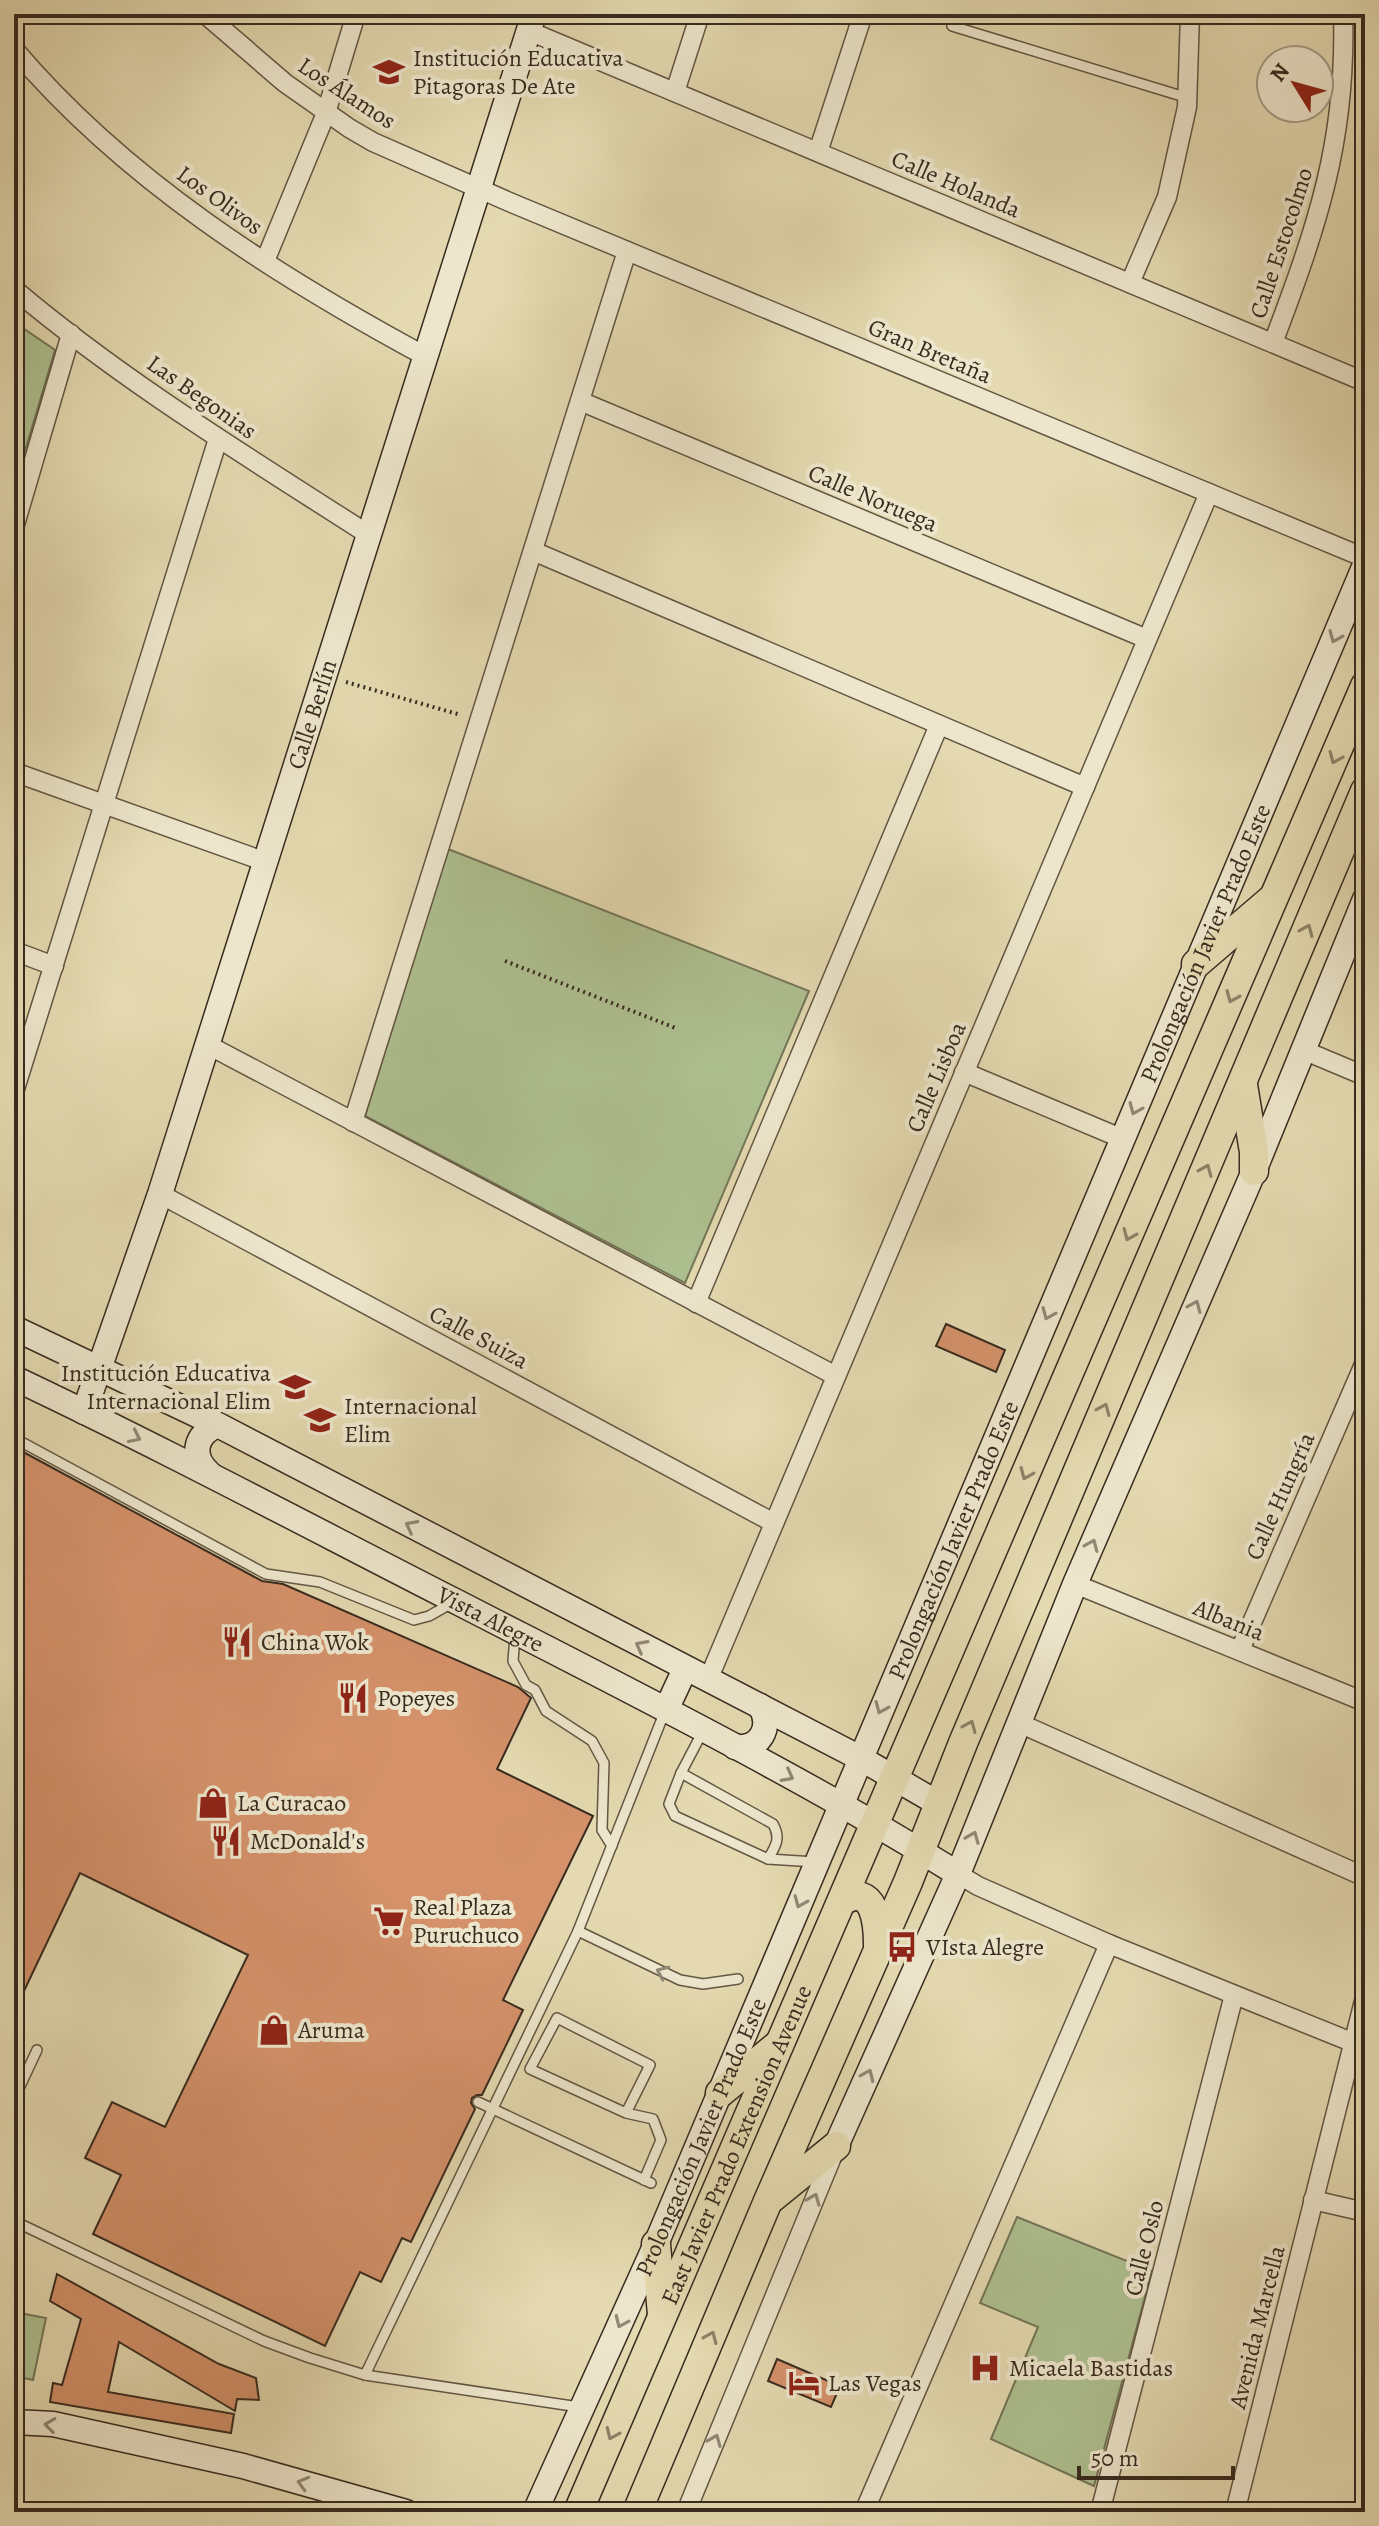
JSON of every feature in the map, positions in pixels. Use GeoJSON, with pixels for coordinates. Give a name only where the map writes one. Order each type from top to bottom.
{"type":"FeatureCollection","features":[{"type":"Feature","properties":{"kind":"main road","name":"Prolongación Javier Prado Este"},"geometry":{"type":"LineString","coordinates":[[895,1777],[1365,686]]}},
{"type":"Feature","properties":{"kind":"main road"},"geometry":{"type":"LineString","coordinates":[[920,1850],[1365,791]]}},
{"type":"Feature","properties":{"kind":"main road"},"geometry":{"type":"LineString","coordinates":[[1196,964],[1277,895]]}},
{"type":"Feature","properties":{"kind":"main road"},"geometry":{"type":"LineString","coordinates":[[1242,1083],[1254,1152],[1254,1171]]}},
{"type":"Feature","properties":{"kind":"main road","name":"East Javier Prado Extension Avenue"},"geometry":{"type":"LineString","coordinates":[[578,2512],[895,1777]]}},
{"type":"Feature","properties":{"kind":"main road","name":"East Javier Prado Extension Avenue"},"geometry":{"type":"LineString","coordinates":[[637,2512],[920,1850]]}},
{"type":"Feature","properties":{"kind":"main road"},"geometry":{"type":"LineString","coordinates":[[842,1901],[855,1897],[868,1901],[878,1926],[878,1950]]}},
{"type":"Feature","properties":{"kind":"main road"},"geometry":{"type":"LineString","coordinates":[[720,2093],[782,2041]]}},
{"type":"Feature","properties":{"kind":"main road"},"geometry":{"type":"LineString","coordinates":[[768,2201],[836,2146]]}},
{"type":"Feature","properties":{"kind":"main road"},"geometry":{"type":"LineString","coordinates":[[656,2244],[662,2321]]}},
{"type":"Feature","properties":{"kind":"street","name":"Los Álamos"},"geometry":{"type":"LineString","coordinates":[[205,14],[285,83],[326,113],[373,142],[477,188]]}},
{"type":"Feature","properties":{"kind":"street"},"geometry":{"type":"LineString","coordinates":[[265,261],[326,113],[356,14]]}},
{"type":"Feature","properties":{"kind":"street"},"geometry":{"type":"LineString","coordinates":[[675,92],[700,14]]}},
{"type":"Feature","properties":{"kind":"street"},"geometry":{"type":"LineString","coordinates":[[818,152],[863,14]]}},
{"type":"Feature","properties":{"kind":"street"},"geometry":{"type":"LineString","coordinates":[[1130,283],[1167,197],[1188,98],[1190,14]]}},
{"type":"Feature","properties":{"kind":"street","name":"Calle Estocolmo"},"geometry":{"type":"LineString","coordinates":[[1273,343],[1308,251],[1327,188],[1343,85],[1343,14]]}},
{"type":"Feature","properties":{"kind":"street","name":"Calle Holanda"},"geometry":{"type":"LineString","coordinates":[[531,22],[675,92],[1365,382]]}},
{"type":"Feature","properties":{"kind":"street","name":"Calle Berlín"},"geometry":{"type":"LineString","coordinates":[[84,1412],[208,1045],[531,22]]}},
{"type":"Feature","properties":{"kind":"street","name":"Los Olivos"},"geometry":{"type":"LineString","coordinates":[[14,49],[38,77],[105,142],[197,215],[265,261],[425,356]]}},
{"type":"Feature","properties":{"kind":"street","name":"Gran Bretaña"},"geometry":{"type":"LineString","coordinates":[[477,188],[1365,558]]}},
{"type":"Feature","properties":{"kind":"street"},"geometry":{"type":"LineString","coordinates":[[353,1122],[627,251]]}},
{"type":"Feature","properties":{"kind":"street","name":"Las Begonias"},"geometry":{"type":"LineString","coordinates":[[14,289],[71,334],[218,439],[369,535]]}},
{"type":"Feature","properties":{"kind":"street"},"geometry":{"type":"LineString","coordinates":[[14,528],[71,334]]}},
{"type":"Feature","properties":{"kind":"street","name":"Calle Noruega"},"geometry":{"type":"LineString","coordinates":[[580,401],[1147,639]]}},
{"type":"Feature","properties":{"kind":"street"},"geometry":{"type":"LineString","coordinates":[[14,1092],[218,439]]}},
{"type":"Feature","properties":{"kind":"street","name":"Calle Lisboa"},"geometry":{"type":"LineString","coordinates":[[708,1680],[1209,493]]}},
{"type":"Feature","properties":{"kind":"street"},"geometry":{"type":"LineString","coordinates":[[533,551],[1085,787]]}},
{"type":"Feature","properties":{"kind":"street","name":"Prolongación Javier Prado Este"},"geometry":{"type":"LineString","coordinates":[[535,2512],[656,2244],[1365,565]]}},
{"type":"Feature","properties":{"kind":"street"},"geometry":{"type":"LineString","coordinates":[[696,1303],[939,725]]}},
{"type":"Feature","properties":{"kind":"street"},"geometry":{"type":"LineString","coordinates":[[14,772],[266,862]]}},
{"type":"Feature","properties":{"kind":"street"},"geometry":{"type":"LineString","coordinates":[[686,2512],[836,2146],[958,1874],[1075,1584],[1254,1171],[1365,899]]}},
{"type":"Feature","properties":{"kind":"street"},"geometry":{"type":"LineString","coordinates":[[14,951],[54,966]]}},
{"type":"Feature","properties":{"kind":"street"},"geometry":{"type":"LineString","coordinates":[[208,1045],[836,1376]]}},
{"type":"Feature","properties":{"kind":"street"},"geometry":{"type":"LineString","coordinates":[[1303,1050],[1365,1076]]}},
{"type":"Feature","properties":{"kind":"street"},"geometry":{"type":"LineString","coordinates":[[964,1072],[1123,1139]]}},
{"type":"Feature","properties":{"kind":"street","name":"Calle Suiza"},"geometry":{"type":"LineString","coordinates":[[160,1194],[774,1523]]}},
{"type":"Feature","properties":{"kind":"street","name":"Vista Alegre"},"geometry":{"type":"LineString","coordinates":[[14,1328],[218,1425],[860,1758],[939,1804]]}},
{"type":"Feature","properties":{"kind":"street","name":"Calle Hungría"},"geometry":{"type":"LineString","coordinates":[[1240,1650],[1365,1362]]}},
{"type":"Feature","properties":{"kind":"street","name":"Vista Alegre"},"geometry":{"type":"LineString","coordinates":[[14,1378],[209,1473],[666,1710],[876,1823],[958,1874]]}},
{"type":"Feature","properties":{"kind":"street"},"geometry":{"type":"LineString","coordinates":[[209,1473],[201,1466],[197,1446],[209,1429],[218,1425]]}},
{"type":"Feature","properties":{"kind":"street","name":"Albania"},"geometry":{"type":"LineString","coordinates":[[1075,1584],[1365,1702]]}},
{"type":"Feature","properties":{"kind":"street"},"geometry":{"type":"LineString","coordinates":[[666,1710],[685,1669]]}},
{"type":"Feature","properties":{"kind":"street"},"geometry":{"type":"LineString","coordinates":[[735,1747],[748,1747],[764,1733],[766,1719],[760,1706]]}},
{"type":"Feature","properties":{"kind":"street"},"geometry":{"type":"LineString","coordinates":[[1019,1723],[1365,1877]]}},
{"type":"Feature","properties":{"kind":"street"},"geometry":{"type":"LineString","coordinates":[[958,1874],[978,1886],[1109,1944],[1354,2043]]}},
{"type":"Feature","properties":{"kind":"street"},"geometry":{"type":"LineString","coordinates":[[864,2512],[1109,1944]]}},
{"type":"Feature","properties":{"kind":"street","name":"Calle Oslo"},"geometry":{"type":"LineString","coordinates":[[1100,2512],[1234,1995]]}},
{"type":"Feature","properties":{"kind":"street"},"geometry":{"type":"LineString","coordinates":[[1365,1997],[1313,2200],[1365,2212]]}},
{"type":"Feature","properties":{"kind":"street","name":"Avenida Marcella"},"geometry":{"type":"LineString","coordinates":[[1235,2512],[1313,2200]]}},
{"type":"Feature","properties":{"kind":"street"},"geometry":{"type":"LineString","coordinates":[[14,2422],[53,2424],[243,2466],[406,2512]]}},
{"type":"Feature","properties":{"kind":"lane"},"geometry":{"type":"LineString","coordinates":[[952,26],[1188,98]]}},
{"type":"Feature","properties":{"kind":"lane"},"geometry":{"type":"LineString","coordinates":[[14,1438],[266,1574],[320,1582],[414,1620],[429,1616],[455,1601]]}},
{"type":"Feature","properties":{"kind":"lane"},"geometry":{"type":"LineString","coordinates":[[515,1632],[513,1661],[526,1685],[535,1690],[546,1711],[592,1741],[604,1763],[602,1830],[612,1846]]}},
{"type":"Feature","properties":{"kind":"lane"},"geometry":{"type":"LineString","coordinates":[[365,2375],[578,1931],[666,1710]]}},
{"type":"Feature","properties":{"kind":"lane"},"geometry":{"type":"LineString","coordinates":[[703,1731],[669,1804],[675,1816],[768,1859],[817,1862]]}},
{"type":"Feature","properties":{"kind":"lane"},"geometry":{"type":"LineString","coordinates":[[681,1773],[773,1824],[778,1833],[777,1844],[768,1859]]}},
{"type":"Feature","properties":{"kind":"lane"},"geometry":{"type":"LineString","coordinates":[[578,1931],[680,1980],[703,1984],[738,1979]]}},
{"type":"Feature","properties":{"kind":"lane"},"geometry":{"type":"LineString","coordinates":[[478,2102],[648,2181],[661,2140],[653,2119],[626,2113],[530,2069],[557,2018],[650,2065],[626,2113]]}},
{"type":"Feature","properties":{"kind":"lane"},"geometry":{"type":"LineString","coordinates":[[14,2099],[37,2050]]}},
{"type":"Feature","properties":{"kind":"lane"},"geometry":{"type":"LineString","coordinates":[[14,2221],[264,2341],[365,2375],[582,2408]]}},
{"type":"Feature","properties":{"kind":"path"},"geometry":{"type":"LineString","coordinates":[[325,676],[479,721]]}},
{"type":"Feature","properties":{"kind":"path"},"geometry":{"type":"LineString","coordinates":[[505,961],[678,1029]]}},
{"type":"Feature","properties":{"kind":"green space"},"geometry":{"type":"Polygon","coordinates":[[[14,322],[55,350],[14,488],[14,322]]]}},
{"type":"Feature","properties":{"kind":"green space"},"geometry":{"type":"Polygon","coordinates":[[[448,849],[809,991],[685,1283],[365,1116],[448,849]]]}},
{"type":"Feature","properties":{"kind":"green space"},"geometry":{"type":"Polygon","coordinates":[[[1017,2217],[1152,2271],[1094,2486],[991,2439],[1038,2327],[980,2303],[1017,2217]]]}},
{"type":"Feature","properties":{"kind":"green space"},"geometry":{"type":"Polygon","coordinates":[[[14,2312],[46,2318],[33,2380],[14,2376],[14,2312]]]}},
{"type":"Feature","properties":{"kind":"building"},"geometry":{"type":"Polygon","coordinates":[[[946,1324],[1005,1350],[996,1372],[936,1346],[946,1324]]]}},
{"type":"Feature","properties":{"kind":"building"},"geometry":{"type":"Polygon","coordinates":[[[14,1447],[262,1581],[283,1584],[518,1687],[531,1698],[497,1769],[593,1816],[503,2000],[523,2010],[482,2095],[472,2098],[475,2109],[411,2242],[402,2238],[381,2282],[360,2272],[325,2346],[93,2234],[121,2175],[85,2158],[112,2102],[165,2127],[248,1955],[80,1873],[14,2012],[14,1447]]]}},
{"type":"Feature","properties":{"kind":"building"},"geometry":{"type":"Polygon","coordinates":[[[57,2274],[219,2364],[256,2378],[259,2400],[237,2399],[235,2411],[119,2342],[108,2392],[234,2414],[231,2433],[50,2402],[53,2383],[62,2385],[81,2319],[50,2301],[57,2274]]]}},
{"type":"Feature","properties":{"kind":"building","name":"Las Vegas"},"geometry":{"type":"Polygon","coordinates":[[[777,2359],[840,2386],[831,2407],[768,2381],[777,2359]]]}},
{"type":"Feature","properties":{"kind":"place","name":"Institución Educativa Pitagoras De Ate"},"geometry":{"type":"Point","coordinates":[389,72]}},
{"type":"Feature","properties":{"kind":"place","name":"Institución Educativa Internacional Elim"},"geometry":{"type":"Point","coordinates":[295,1387]}},
{"type":"Feature","properties":{"kind":"place","name":"Internacional Elim"},"geometry":{"type":"Point","coordinates":[320,1420]}},
{"type":"Feature","properties":{"kind":"place","name":"China Wok"},"geometry":{"type":"Point","coordinates":[237,1642]}},
{"type":"Feature","properties":{"kind":"place","name":"Popeyes"},"geometry":{"type":"Point","coordinates":[353,1698]}},
{"type":"Feature","properties":{"kind":"place","name":"La Curacao"},"geometry":{"type":"Point","coordinates":[213,1803]}},
{"type":"Feature","properties":{"kind":"place","name":"McDonald's"},"geometry":{"type":"Point","coordinates":[226,1841]}},
{"type":"Feature","properties":{"kind":"place","name":"Real Plaza Puruchuco"},"geometry":{"type":"Point","coordinates":[389,1921]}},
{"type":"Feature","properties":{"kind":"place","name":"VIsta Alegre"},"geometry":{"type":"Point","coordinates":[902,1947]}},
{"type":"Feature","properties":{"kind":"place","name":"Aruma"},"geometry":{"type":"Point","coordinates":[274,2030]}},
{"type":"Feature","properties":{"kind":"place","name":"Micaela Bastidas"},"geometry":{"type":"Point","coordinates":[985,2368]}},
{"type":"Feature","properties":{"kind":"place","name":"Las Vegas"},"geometry":{"type":"Point","coordinates":[804,2383]}}]}
